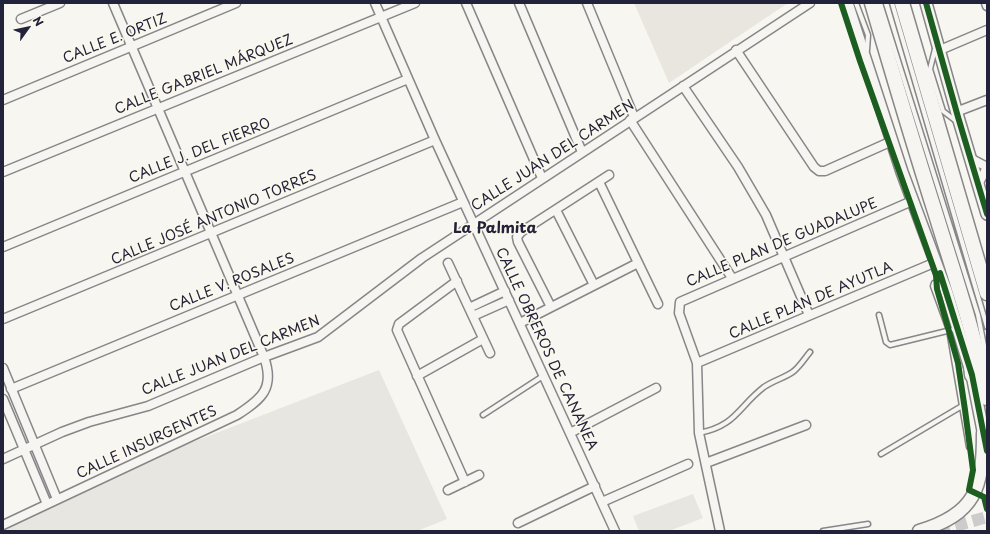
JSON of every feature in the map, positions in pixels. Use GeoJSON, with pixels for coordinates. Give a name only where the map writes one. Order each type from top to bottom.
{"type":"FeatureCollection","features":[{"type":"Feature","properties":{"kind":"highway"},"geometry":{"type":"LineString","coordinates":[[872,3],[901,103],[964,305],[982,369],[987,398]]}},
{"type":"Feature","properties":{"kind":"highway"},"geometry":{"type":"LineString","coordinates":[[905,7],[987,293]]}},
{"type":"Feature","properties":{"kind":"highway"},"geometry":{"type":"LineString","coordinates":[[964,305],[972,375]]}},
{"type":"Feature","properties":{"kind":"main road"},"geometry":{"type":"LineString","coordinates":[[919,531],[953,517],[969,503],[976,490],[980,475],[984,433]]}},
{"type":"Feature","properties":{"kind":"street"},"geometry":{"type":"LineString","coordinates":[[21,19],[60,3]]}},
{"type":"Feature","properties":{"kind":"street","name":"CALLE INSURGENTES"},"geometry":{"type":"LineString","coordinates":[[3,525],[226,421],[247,408],[261,396],[268,382],[269,374],[264,357],[113,3]]}},
{"type":"Feature","properties":{"kind":"street","name":"CALLE E. ORTIZ"},"geometry":{"type":"LineString","coordinates":[[3,100],[236,3]]}},
{"type":"Feature","properties":{"kind":"street","name":"CALLE OBREROS DE CANANEA"},"geometry":{"type":"LineString","coordinates":[[375,3],[434,140],[616,531]]}},
{"type":"Feature","properties":{"kind":"street","name":"CALLE GABRIEL MÁRQUEZ"},"geometry":{"type":"LineString","coordinates":[[3,172],[416,3]]}},
{"type":"Feature","properties":{"kind":"street"},"geometry":{"type":"LineString","coordinates":[[466,3],[542,178]]}},
{"type":"Feature","properties":{"kind":"street"},"geometry":{"type":"LineString","coordinates":[[519,3],[582,152]]}},
{"type":"Feature","properties":{"kind":"street"},"geometry":{"type":"LineString","coordinates":[[587,3],[632,119],[732,278]]}},
{"type":"Feature","properties":{"kind":"street","name":"CALLE JUAN DEL CARMEN"},"geometry":{"type":"LineString","coordinates":[[3,458],[88,422],[148,406],[264,357],[318,338],[422,258],[736,50],[810,3]]}},
{"type":"Feature","properties":{"kind":"street"},"geometry":{"type":"LineString","coordinates":[[847,3],[912,201],[942,279],[953,329],[972,375],[987,451]]}},
{"type":"Feature","properties":{"kind":"street"},"geometry":{"type":"LineString","coordinates":[[926,3],[939,45],[956,112],[987,214]]}},
{"type":"Feature","properties":{"kind":"street"},"geometry":{"type":"LineString","coordinates":[[939,45],[987,30]]}},
{"type":"Feature","properties":{"kind":"street"},"geometry":{"type":"LineString","coordinates":[[736,50],[814,167],[819,171],[825,171],[892,141]]}},
{"type":"Feature","properties":{"kind":"street","name":"CALLE J. DEL FIERRO"},"geometry":{"type":"LineString","coordinates":[[3,247],[408,79]]}},
{"type":"Feature","properties":{"kind":"street"},"geometry":{"type":"LineString","coordinates":[[683,86],[738,167],[766,215],[783,257],[810,315]]}},
{"type":"Feature","properties":{"kind":"street"},"geometry":{"type":"LineString","coordinates":[[956,112],[987,100]]}},
{"type":"Feature","properties":{"kind":"street","name":"CALLE JOSÉ ANTONIO TORRES"},"geometry":{"type":"LineString","coordinates":[[3,320],[434,140]]}},
{"type":"Feature","properties":{"kind":"street"},"geometry":{"type":"LineString","coordinates":[[970,158],[987,167],[978,185]]}},
{"type":"Feature","properties":{"kind":"street"},"geometry":{"type":"LineString","coordinates":[[551,307],[518,242],[518,237],[521,232],[609,175]]}},
{"type":"Feature","properties":{"kind":"street"},"geometry":{"type":"LineString","coordinates":[[599,182],[658,304]]}},
{"type":"Feature","properties":{"kind":"street","name":"CALLE PLAN DE GUADALUPE"},"geometry":{"type":"LineString","coordinates":[[720,531],[699,433],[697,363],[679,313],[679,305],[683,300],[732,278],[912,201]]}},
{"type":"Feature","properties":{"kind":"street","name":"CALLE V. ROSALES"},"geometry":{"type":"LineString","coordinates":[[11,388],[463,202]]}},
{"type":"Feature","properties":{"kind":"street"},"geometry":{"type":"LineString","coordinates":[[556,210],[594,285]]}},
{"type":"Feature","properties":{"kind":"street","name":"CALLE PLAN DE AYUTLA"},"geometry":{"type":"LineString","coordinates":[[697,363],[936,262]]}},
{"type":"Feature","properties":{"kind":"street"},"geometry":{"type":"LineString","coordinates":[[448,263],[490,353]]}},
{"type":"Feature","properties":{"kind":"street"},"geometry":{"type":"LineString","coordinates":[[520,323],[638,263]]}},
{"type":"Feature","properties":{"kind":"street"},"geometry":{"type":"LineString","coordinates":[[457,281],[397,327],[397,330],[416,376],[465,482]]}},
{"type":"Feature","properties":{"kind":"street"},"geometry":{"type":"LineString","coordinates":[[469,308],[505,291]]}},
{"type":"Feature","properties":{"kind":"street"},"geometry":{"type":"LineString","coordinates":[[473,316],[509,300]]}},
{"type":"Feature","properties":{"kind":"street"},"geometry":{"type":"LineString","coordinates":[[416,376],[483,339]]}},
{"type":"Feature","properties":{"kind":"street"},"geometry":{"type":"LineString","coordinates":[[3,368],[57,499]]}},
{"type":"Feature","properties":{"kind":"street"},"geometry":{"type":"LineString","coordinates":[[570,433],[656,388]]}},
{"type":"Feature","properties":{"kind":"street"},"geometry":{"type":"LineString","coordinates":[[3,399],[47,504]]}},
{"type":"Feature","properties":{"kind":"street"},"geometry":{"type":"LineString","coordinates":[[706,463],[806,425]]}},
{"type":"Feature","properties":{"kind":"street"},"geometry":{"type":"LineString","coordinates":[[602,502],[688,464]]}},
{"type":"Feature","properties":{"kind":"street"},"geometry":{"type":"LineString","coordinates":[[448,490],[480,475]]}},
{"type":"Feature","properties":{"kind":"street"},"geometry":{"type":"LineString","coordinates":[[518,523],[595,486]]}},
{"type":"Feature","properties":{"kind":"lane"},"geometry":{"type":"LineString","coordinates":[[856,3],[868,35],[865,60]]}},
{"type":"Feature","properties":{"kind":"lane"},"geometry":{"type":"LineString","coordinates":[[880,3],[978,315],[987,361]]}},
{"type":"Feature","properties":{"kind":"lane"},"geometry":{"type":"LineString","coordinates":[[892,3],[916,80],[987,327]]}},
{"type":"Feature","properties":{"kind":"lane"},"geometry":{"type":"LineString","coordinates":[[939,45],[930,69],[943,111],[960,123]]}},
{"type":"Feature","properties":{"kind":"lane"},"geometry":{"type":"LineString","coordinates":[[879,315],[886,342],[890,346],[953,329],[968,447]]}},
{"type":"Feature","properties":{"kind":"lane"},"geometry":{"type":"LineString","coordinates":[[699,433],[712,430],[732,420],[762,389],[774,380],[794,372],[810,352]]}},
{"type":"Feature","properties":{"kind":"lane"},"geometry":{"type":"LineString","coordinates":[[483,415],[544,376]]}},
{"type":"Feature","properties":{"kind":"lane"},"geometry":{"type":"LineString","coordinates":[[881,454],[962,406]]}},
{"type":"Feature","properties":{"kind":"lane"},"geometry":{"type":"LineString","coordinates":[[823,531],[868,524]]}},
{"type":"Feature","properties":{"kind":"shaded area"},"geometry":{"type":"Polygon","coordinates":[[[634,3],[788,3],[669,83],[634,3]]]}},
{"type":"Feature","properties":{"kind":"shaded area"},"geometry":{"type":"Polygon","coordinates":[[[379,370],[447,519],[417,531],[3,531],[3,529],[162,454],[379,370]]]}},
{"type":"Feature","properties":{"kind":"shaded area"},"geometry":{"type":"Polygon","coordinates":[[[693,494],[703,518],[669,531],[639,531],[633,516],[693,494]]]}},
{"type":"Feature","properties":{"kind":"tunnel"},"geometry":{"type":"LineString","coordinates":[[938,531],[987,517]]}},
{"type":"Feature","properties":{"kind":"cycle path"},"geometry":{"type":"LineString","coordinates":[[841,3],[936,275],[937,289],[958,363],[973,470],[969,490],[984,497],[987,509]]}},
{"type":"Feature","properties":{"kind":"cycle path"},"geometry":{"type":"LineString","coordinates":[[926,3],[987,214]]}},
{"type":"Feature","properties":{"kind":"cycle path"},"geometry":{"type":"LineString","coordinates":[[940,273],[972,375],[987,451]]}},
{"type":"Feature","properties":{"kind":"district","name":"La Palmita"},"geometry":{"type":"Point","coordinates":[495,229]}}]}
